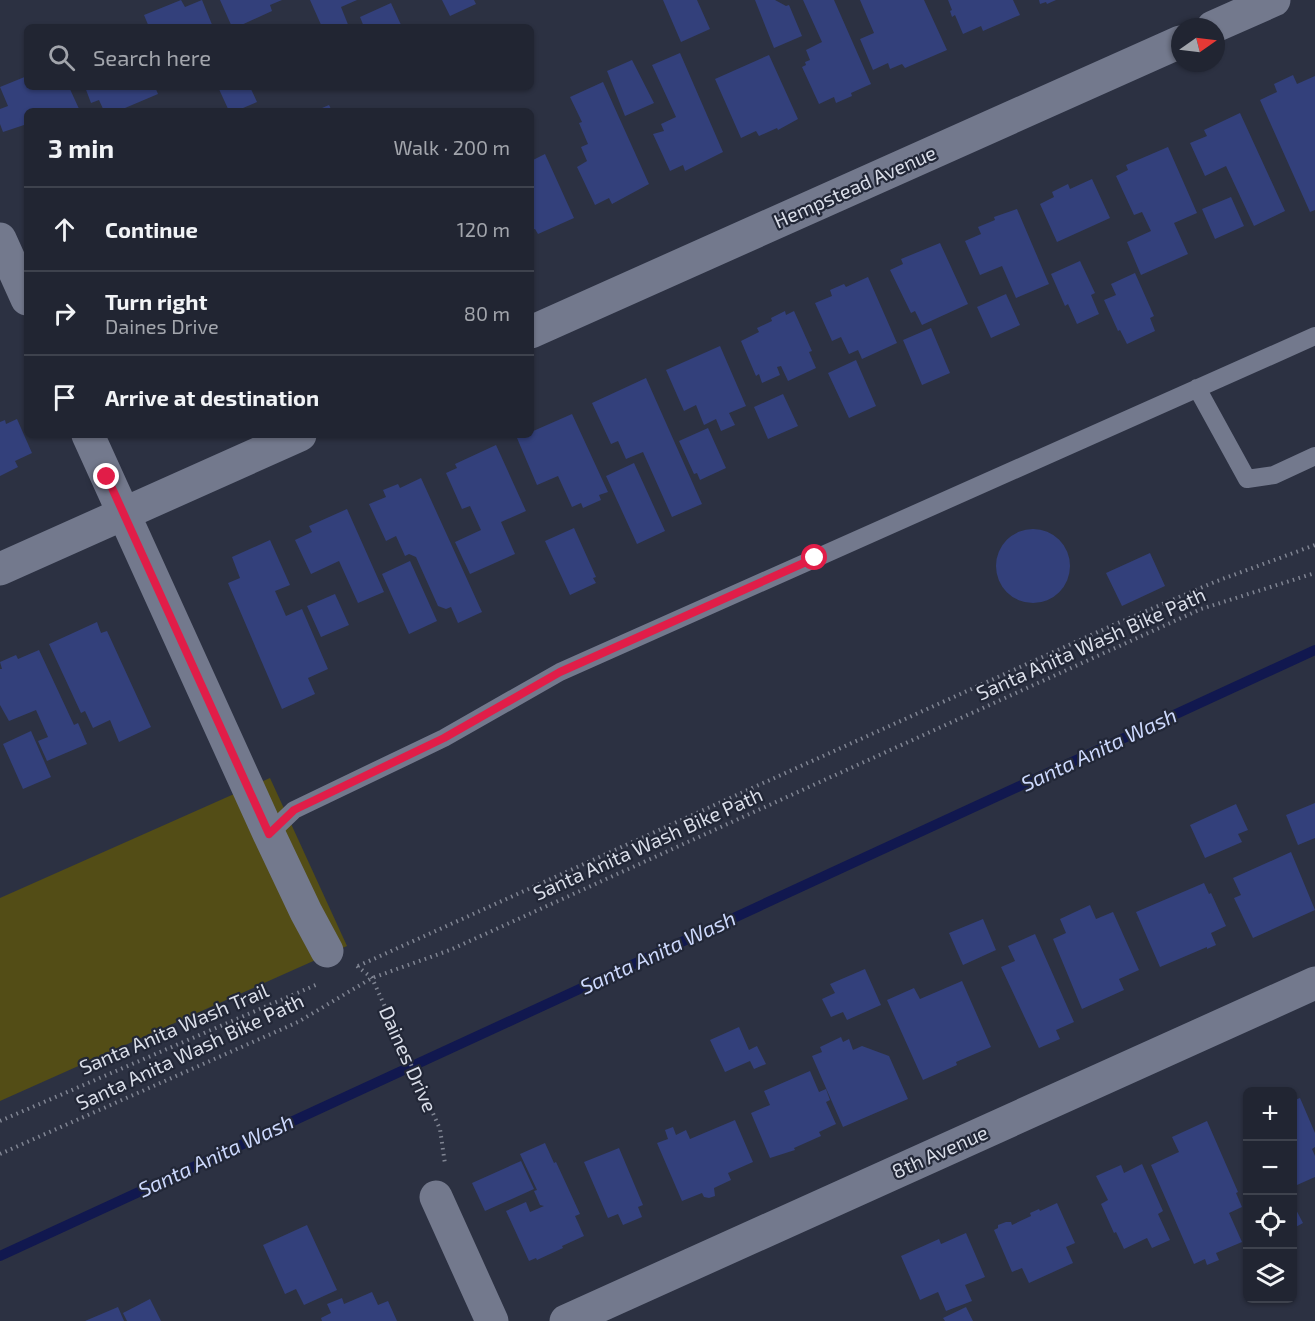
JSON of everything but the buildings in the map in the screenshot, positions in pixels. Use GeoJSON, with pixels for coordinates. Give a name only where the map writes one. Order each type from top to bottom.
{"type":"FeatureCollection","features":[{"type":"Feature","properties":{"kind":"street"},"geometry":{"type":"LineString","coordinates":[[1225,22],[1274,0]]}},
{"type":"Feature","properties":{"kind":"street","name":"Hempstead Avenue"},"geometry":{"type":"LineString","coordinates":[[534,331],[1171,46]]}},
{"type":"Feature","properties":{"kind":"street"},"geometry":{"type":"LineString","coordinates":[[0,239],[24,292]]}},
{"type":"Feature","properties":{"kind":"street"},"geometry":{"type":"LineString","coordinates":[[89,438],[306,912],[326,966]]}},
{"type":"Feature","properties":{"kind":"street"},"geometry":{"type":"LineString","coordinates":[[0,569],[293,438]]}},
{"type":"Feature","properties":{"kind":"street","name":"8th Avenue"},"geometry":{"type":"LineString","coordinates":[[566,1321],[1315,983]]}},
{"type":"Feature","properties":{"kind":"street"},"geometry":{"type":"LineString","coordinates":[[436,1197],[492,1321]]}},
{"type":"Feature","properties":{"kind":"lane"},"geometry":{"type":"LineString","coordinates":[[269,834],[294,810],[444,738],[560,672],[1315,336]]}},
{"type":"Feature","properties":{"kind":"lane"},"geometry":{"type":"LineString","coordinates":[[1197,388],[1247,479],[1274,475],[1315,456]]}},
{"type":"Feature","properties":{"kind":"path"},"geometry":{"type":"LineString","coordinates":[[357,967],[1101,630],[1217,581],[1315,545]]}},
{"type":"Feature","properties":{"kind":"path","name":"Santa Anita Wash Bike Path"},"geometry":{"type":"LineString","coordinates":[[0,1154],[298,1022],[372,978],[450,950],[1201,609],[1315,573]]}},
{"type":"Feature","properties":{"kind":"path","name":"Santa Anita Wash Trail"},"geometry":{"type":"LineString","coordinates":[[0,1121],[326,966]]}},
{"type":"Feature","properties":{"kind":"path","name":"Daines Drive"},"geometry":{"type":"LineString","coordinates":[[377,989],[440,1129]]}},
{"type":"Feature","properties":{"kind":"shaded area"},"geometry":{"type":"Polygon","coordinates":[[[270,778],[347,946],[0,1101],[0,898],[270,778]]]}},
{"type":"Feature","properties":{"kind":"waterway","name":"Santa Anita Wash"},"geometry":{"type":"LineString","coordinates":[[0,1256],[1315,650]]}},
{"type":"Feature","properties":{"kind":"route"},"geometry":{"type":"LineString","coordinates":[[107,477],[269,834],[294,810],[444,738],[560,672],[815,558]]}}]}
